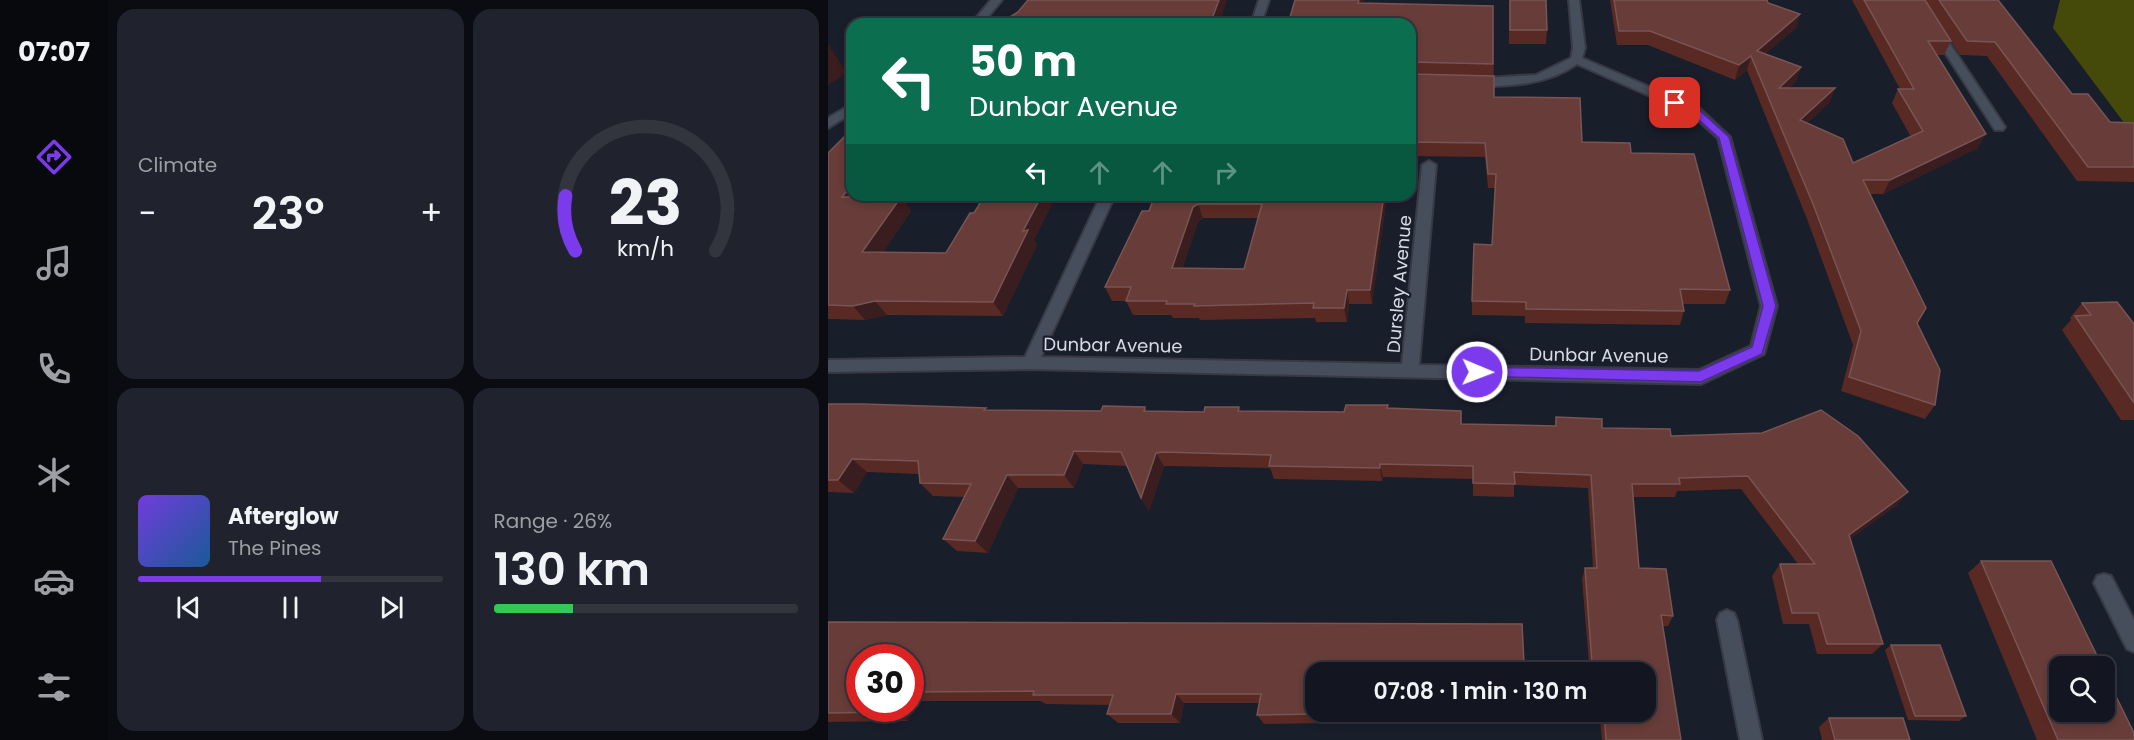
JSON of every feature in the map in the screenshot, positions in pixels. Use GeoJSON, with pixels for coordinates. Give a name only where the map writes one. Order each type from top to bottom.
{"type":"FeatureCollection","features":[{"type":"Feature","properties":{"kind":"street"},"geometry":{"type":"LineString","coordinates":[[981,18],[997,0]]}},
{"type":"Feature","properties":{"kind":"street"},"geometry":{"type":"LineString","coordinates":[[1258,18],[1264,0]]}},
{"type":"Feature","properties":{"kind":"street"},"geometry":{"type":"LineString","coordinates":[[1453,82],[1508,83],[1543,78],[1563,70],[1576,60],[1579,48],[1574,0]]}},
{"type":"Feature","properties":{"kind":"street"},"geometry":{"type":"LineString","coordinates":[[1916,0],[1999,127]]}},
{"type":"Feature","properties":{"kind":"street","name":"Dunbar Avenue"},"geometry":{"type":"LineString","coordinates":[[828,366],[1030,363],[1701,377],[1758,350],[1769,306],[1724,137],[1695,111],[1576,60]]}},
{"type":"Feature","properties":{"kind":"street"},"geometry":{"type":"LineString","coordinates":[[828,124],[846,112]]}},
{"type":"Feature","properties":{"kind":"street","name":"Dursley Avenue"},"geometry":{"type":"LineString","coordinates":[[1410,370],[1429,165]]}},
{"type":"Feature","properties":{"kind":"street"},"geometry":{"type":"LineString","coordinates":[[1030,363],[1105,201]]}},
{"type":"Feature","properties":{"kind":"street"},"geometry":{"type":"LineString","coordinates":[[2104,583],[2134,642]]}},
{"type":"Feature","properties":{"kind":"street"},"geometry":{"type":"LineString","coordinates":[[1727,620],[1751,740]]}},
{"type":"Feature","properties":{"kind":"shaded area"},"geometry":{"type":"Polygon","coordinates":[[[2060,0],[2134,0],[2134,136],[2053,28],[2060,0]]]}},
{"type":"Feature","properties":{"kind":"building"},"geometry":{"type":"Polygon","coordinates":[[[1028,0],[1219,0],[1212,18],[1008,18],[1018,12],[1028,0]]]}},
{"type":"Feature","properties":{"kind":"building"},"geometry":{"type":"Polygon","coordinates":[[[1295,0],[1359,0],[1358,3],[1493,6],[1493,64],[1416,62],[1416,18],[1290,18],[1295,0]]]}},
{"type":"Feature","properties":{"kind":"building"},"geometry":{"type":"Polygon","coordinates":[[[1510,0],[1546,0],[1547,30],[1510,30],[1510,0]]]}},
{"type":"Feature","properties":{"kind":"building"},"geometry":{"type":"Polygon","coordinates":[[[1614,0],[1767,0],[1768,3],[1800,14],[1757,51],[1801,67],[1779,88],[1835,88],[1800,120],[1843,139],[1853,163],[1923,131],[1898,89],[1914,89],[1864,0],[1925,0],[1951,41],[1928,41],[1986,134],[1890,180],[1863,180],[1926,308],[1917,323],[1940,370],[1935,405],[1849,377],[1861,331],[1813,204],[1751,56],[1739,65],[1650,31],[1619,31],[1614,0]]]}},
{"type":"Feature","properties":{"kind":"building"},"geometry":{"type":"Polygon","coordinates":[[[1939,0],[1998,0],[2072,94],[2088,94],[2110,122],[2134,123],[2134,167],[2088,167],[1995,42],[1967,41],[1939,0]]]}},
{"type":"Feature","properties":{"kind":"building"},"geometry":{"type":"Polygon","coordinates":[[[1416,74],[1494,76],[1494,97],[1580,98],[1582,142],[1630,143],[1631,153],[1694,154],[1730,290],[1680,289],[1684,311],[1526,309],[1526,302],[1472,301],[1474,244],[1492,245],[1496,174],[1488,174],[1485,143],[1416,142],[1416,74]]]}},
{"type":"Feature","properties":{"kind":"building"},"geometry":{"type":"Polygon","coordinates":[[[846,135],[846,192],[842,197],[846,197],[846,201],[898,201],[862,252],[946,253],[970,213],[974,213],[981,201],[1039,201],[1023,231],[1028,230],[993,302],[875,301],[853,306],[828,305],[828,153],[846,135]]]}},
{"type":"Feature","properties":{"kind":"building"},"geometry":{"type":"Polygon","coordinates":[[[1153,201],[1383,201],[1370,290],[1347,290],[1344,308],[1313,308],[1314,303],[1194,306],[1195,304],[1166,304],[1167,301],[1126,301],[1131,287],[1105,287],[1142,211],[1149,211],[1153,201]],[[1198,204],[1193,207],[1172,268],[1244,269],[1262,204],[1198,204]]]}},
{"type":"Feature","properties":{"kind":"building"},"geometry":{"type":"Polygon","coordinates":[[[2117,302],[2134,324],[2134,403],[2075,316],[2091,315],[2082,303],[2117,302]]]}},
{"type":"Feature","properties":{"kind":"building"},"geometry":{"type":"Polygon","coordinates":[[[828,404],[986,408],[984,410],[1101,411],[1103,406],[1145,407],[1144,411],[1204,412],[1205,407],[1239,407],[1238,411],[1344,412],[1346,405],[1388,405],[1387,408],[1461,411],[1461,424],[1556,426],[1556,417],[1602,419],[1602,428],[1670,429],[1671,436],[1762,433],[1821,410],[1858,436],[1908,492],[1849,535],[1883,644],[1827,644],[1818,613],[1792,613],[1780,564],[1815,564],[1748,476],[1679,478],[1680,484],[1632,484],[1639,568],[1666,569],[1673,616],[1661,615],[1681,740],[1606,740],[1605,722],[1656,722],[1656,662],[1592,662],[1585,568],[1597,568],[1591,475],[1514,472],[1515,484],[1473,483],[1473,466],[1380,464],[1380,468],[1269,466],[1271,455],[1162,452],[1156,453],[1141,498],[1121,452],[1074,451],[1064,475],[1007,475],[975,541],[943,539],[971,484],[920,483],[918,461],[852,459],[838,480],[828,480],[828,404]]]}},
{"type":"Feature","properties":{"kind":"building"},"geometry":{"type":"Polygon","coordinates":[[[1981,561],[2051,561],[2097,656],[2049,656],[2049,719],[1981,561]]]}},
{"type":"Feature","properties":{"kind":"building"},"geometry":{"type":"Polygon","coordinates":[[[828,622],[1522,624],[1524,662],[1305,662],[1305,714],[1257,715],[1261,694],[1176,694],[1171,714],[1107,714],[1113,695],[1033,695],[1034,691],[924,692],[924,644],[846,644],[846,713],[828,713],[828,622]]]}},
{"type":"Feature","properties":{"kind":"building"},"geometry":{"type":"Polygon","coordinates":[[[1891,645],[1940,645],[1966,716],[1915,716],[1891,645]]]}},
{"type":"Feature","properties":{"kind":"building"},"geometry":{"type":"Polygon","coordinates":[[[2115,694],[2134,733],[2134,740],[2058,740],[2050,722],[2115,722],[2115,694]]]}},
{"type":"Feature","properties":{"kind":"building"},"geometry":{"type":"Polygon","coordinates":[[[1829,718],[1903,718],[1910,740],[1835,740],[1829,718]]]}},
{"type":"Feature","properties":{"kind":"route"},"geometry":{"type":"LineString","coordinates":[[1477,372],[1701,377],[1758,350],[1769,306],[1724,137],[1695,111],[1675,103]]}}]}
